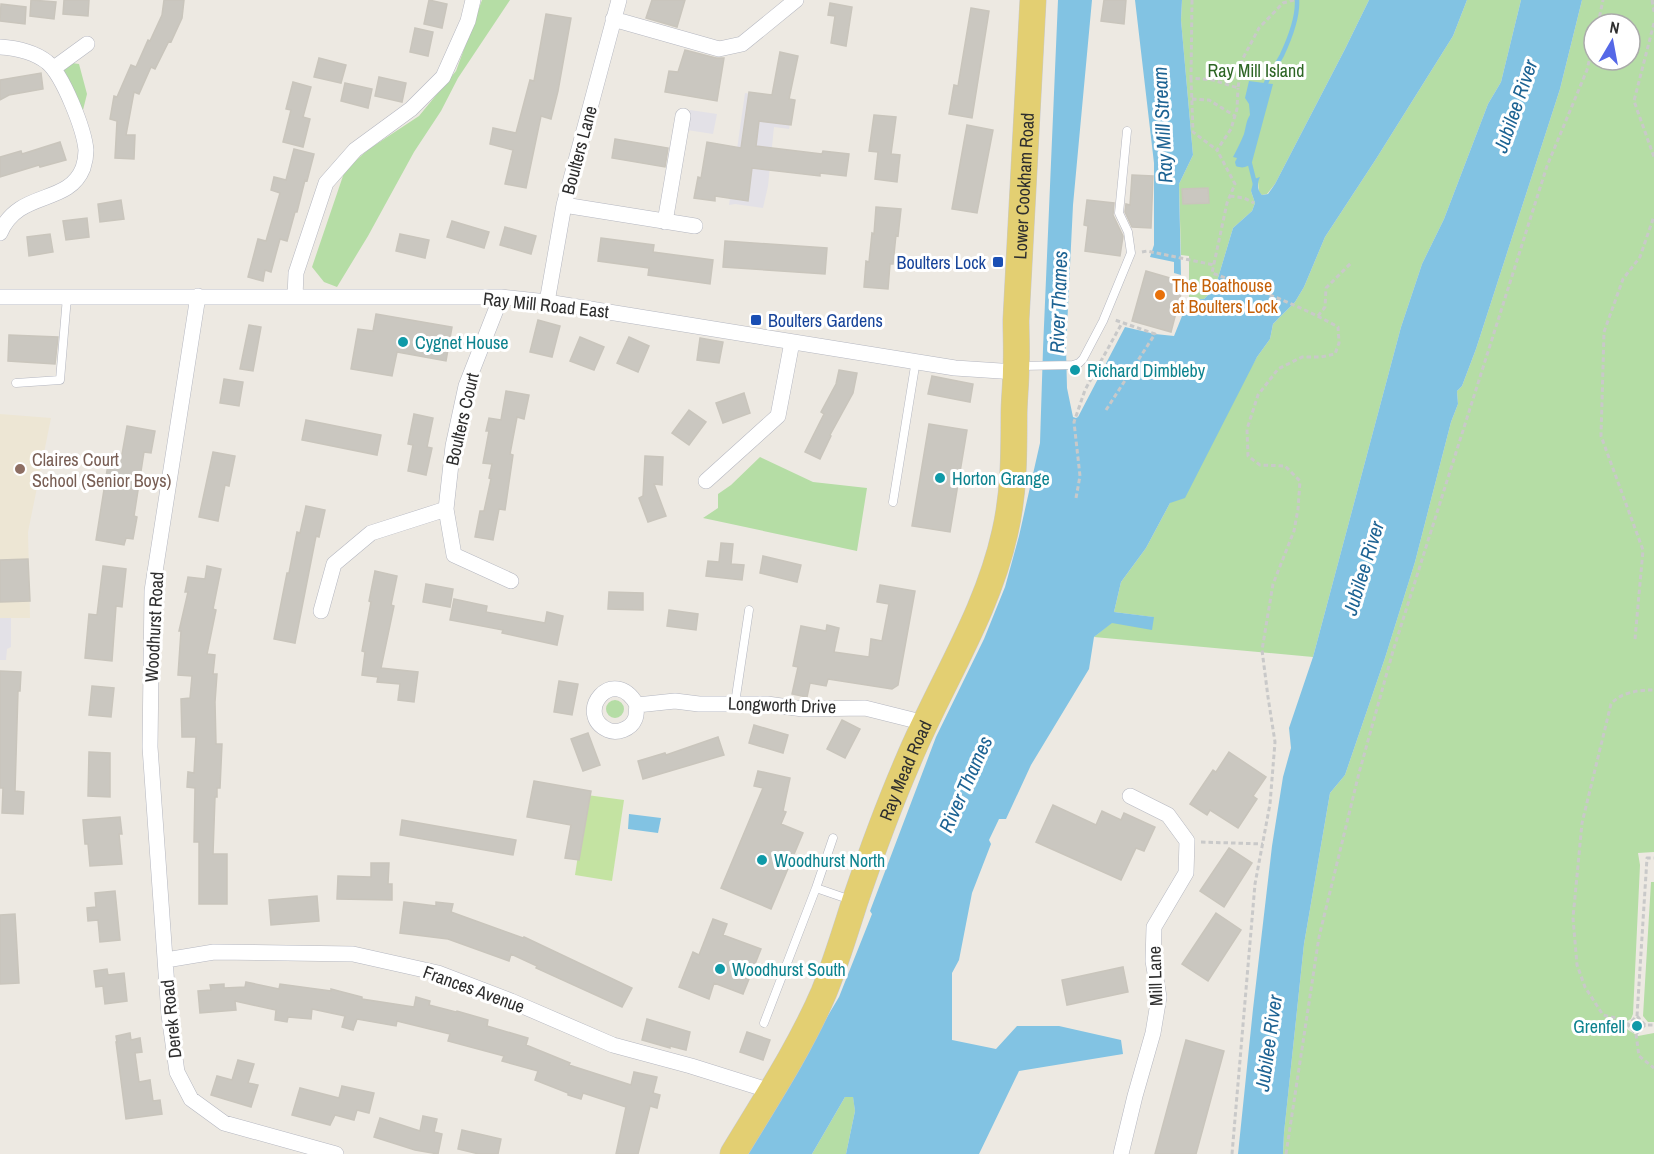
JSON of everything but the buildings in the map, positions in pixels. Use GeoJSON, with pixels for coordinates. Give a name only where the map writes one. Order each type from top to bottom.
{"type":"FeatureCollection","features":[{"type":"Feature","properties":{"kind":"main road","name":"Lower Cookham Road"},"geometry":{"type":"LineString","coordinates":[[1021,368],[1016,320],[1033,0]]}},
{"type":"Feature","properties":{"kind":"main road","name":"Ray Mead Road"},"geometry":{"type":"LineString","coordinates":[[733,1154],[771,1091],[823,993],[876,841],[908,760],[970,632],[990,584],[1010,512],[1021,368]]}},
{"type":"Feature","properties":{"kind":"street"},"geometry":{"type":"LineString","coordinates":[[294,297],[296,273],[326,183],[355,150],[411,109],[443,77],[468,21],[473,0]]}},
{"type":"Feature","properties":{"kind":"street","name":"Boulters Lane"},"geometry":{"type":"LineString","coordinates":[[546,302],[564,205],[619,0]]}},
{"type":"Feature","properties":{"kind":"street"},"geometry":{"type":"LineString","coordinates":[[613,20],[719,49],[742,44],[796,0]]}},
{"type":"Feature","properties":{"kind":"street"},"geometry":{"type":"LineString","coordinates":[[54,68],[87,44]]}},
{"type":"Feature","properties":{"kind":"street"},"geometry":{"type":"LineString","coordinates":[[0,47],[35,55],[54,68],[75,112],[86,152],[83,168],[74,183],[68,188],[36,200],[16,211],[0,233]]}},
{"type":"Feature","properties":{"kind":"street"},"geometry":{"type":"LineString","coordinates":[[665,222],[683,116]]}},
{"type":"Feature","properties":{"kind":"street"},"geometry":{"type":"LineString","coordinates":[[564,205],[695,226]]}},
{"type":"Feature","properties":{"kind":"street","name":"Ray Mill Road East"},"geometry":{"type":"LineString","coordinates":[[0,297],[501,297],[546,302],[955,368],[1021,368]]}},
{"type":"Feature","properties":{"kind":"street","name":"Woodhurst Road"},"geometry":{"type":"LineString","coordinates":[[166,960],[150,747],[152,591],[198,297]]}},
{"type":"Feature","properties":{"kind":"street","name":"Boulters Court"},"geometry":{"type":"LineString","coordinates":[[501,297],[466,386],[453,446],[446,509],[454,555],[511,580]]}},
{"type":"Feature","properties":{"kind":"street"},"geometry":{"type":"LineString","coordinates":[[706,481],[778,416],[792,342]]}},
{"type":"Feature","properties":{"kind":"street"},"geometry":{"type":"LineString","coordinates":[[321,611],[334,564],[371,533],[446,509]]}},
{"type":"Feature","properties":{"kind":"street","name":"Longworth Drive"},"geometry":{"type":"LineString","coordinates":[[637,705],[675,701],[699,704],[767,704],[803,709],[865,708],[925,723]]}},
{"type":"Feature","properties":{"kind":"street"},"geometry":{"type":"LineString","coordinates":[[1130,796],[1168,815],[1187,842]]}},
{"type":"Feature","properties":{"kind":"street","name":"Mill Lane"},"geometry":{"type":"LineString","coordinates":[[1121,1154],[1159,997],[1153,961],[1154,927],[1186,873],[1187,842]]}},
{"type":"Feature","properties":{"kind":"street","name":"Frances Avenue"},"geometry":{"type":"LineString","coordinates":[[166,960],[214,952],[353,954],[438,973],[511,1001],[613,1045],[771,1091]]}},
{"type":"Feature","properties":{"kind":"street","name":"Derek Road"},"geometry":{"type":"LineString","coordinates":[[166,960],[169,1015],[177,1072],[191,1099],[224,1123],[336,1154]]}},
{"type":"Feature","properties":{"kind":"lane"},"geometry":{"type":"LineString","coordinates":[[1021,368],[1079,363],[1104,317],[1113,291],[1131,253],[1128,232],[1119,213],[1127,131]]}},
{"type":"Feature","properties":{"kind":"lane"},"geometry":{"type":"LineString","coordinates":[[16,383],[60,380],[67,297]]}},
{"type":"Feature","properties":{"kind":"lane"},"geometry":{"type":"LineString","coordinates":[[893,502],[916,360]]}},
{"type":"Feature","properties":{"kind":"lane"},"geometry":{"type":"LineString","coordinates":[[735,703],[749,610]]}},
{"type":"Feature","properties":{"kind":"lane"},"geometry":{"type":"LineString","coordinates":[[764,1023],[833,838]]}},
{"type":"Feature","properties":{"kind":"lane"},"geometry":{"type":"LineString","coordinates":[[816,888],[855,901]]}},
{"type":"Feature","properties":{"kind":"path"},"geometry":{"type":"LineString","coordinates":[[1192,0],[1193,132],[1217,150],[1235,184],[1230,195],[1212,273],[1279,297],[1338,327],[1339,343],[1335,354],[1302,357],[1278,369],[1258,395],[1247,429],[1248,456],[1260,465],[1285,466],[1300,481],[1294,531],[1273,584],[1262,650],[1275,742],[1270,804],[1255,884],[1232,1154]]}},
{"type":"Feature","properties":{"kind":"path"},"geometry":{"type":"LineString","coordinates":[[1217,150],[1231,129],[1235,116],[1242,60],[1259,28],[1283,3],[1294,0]]}},
{"type":"Feature","properties":{"kind":"path"},"geometry":{"type":"LineString","coordinates":[[1652,0],[1654,12]]}},
{"type":"Feature","properties":{"kind":"path"},"geometry":{"type":"LineString","coordinates":[[1654,23],[1634,101],[1654,157]]}},
{"type":"Feature","properties":{"kind":"path"},"geometry":{"type":"LineString","coordinates":[[1286,1154],[1319,937],[1362,762],[1393,651],[1547,166],[1586,72]]}},
{"type":"Feature","properties":{"kind":"path"},"geometry":{"type":"LineString","coordinates":[[1191,78],[1213,80],[1238,87]]}},
{"type":"Feature","properties":{"kind":"path"},"geometry":{"type":"LineString","coordinates":[[1192,99],[1209,100],[1235,116]]}},
{"type":"Feature","properties":{"kind":"path"},"geometry":{"type":"LineString","coordinates":[[1230,195],[1254,203]]}},
{"type":"Feature","properties":{"kind":"path"},"geometry":{"type":"LineString","coordinates":[[1635,639],[1643,550],[1601,436],[1604,332],[1623,279],[1640,257],[1654,216]]}},
{"type":"Feature","properties":{"kind":"path"},"geometry":{"type":"LineString","coordinates":[[1148,251],[1214,265]]}},
{"type":"Feature","properties":{"kind":"path"},"geometry":{"type":"LineString","coordinates":[[1317,316],[1325,307],[1326,288],[1352,262]]}},
{"type":"Feature","properties":{"kind":"path"},"geometry":{"type":"LineString","coordinates":[[1104,317],[1155,334],[1106,410]]}},
{"type":"Feature","properties":{"kind":"path"},"geometry":{"type":"LineString","coordinates":[[1076,498],[1080,476],[1074,422],[1086,390],[1122,323]]}},
{"type":"Feature","properties":{"kind":"path"},"geometry":{"type":"LineString","coordinates":[[1654,690],[1628,693],[1616,698],[1611,704],[1582,823],[1573,918],[1577,965],[1585,987],[1603,1015],[1623,1020],[1636,1034],[1639,1056],[1654,1068]]}},
{"type":"Feature","properties":{"kind":"path"},"geometry":{"type":"LineString","coordinates":[[1187,842],[1263,844]]}},
{"type":"Feature","properties":{"kind":"path"},"geometry":{"type":"LineString","coordinates":[[1628,1025],[1637,1016],[1647,858],[1654,858]]}},
{"type":"Feature","properties":{"kind":"path"},"geometry":{"type":"LineString","coordinates":[[1637,1016],[1645,1025]]}},
{"type":"Feature","properties":{"kind":"path"},"geometry":{"type":"LineString","coordinates":[[1636,1034],[1645,1025],[1654,1025]]}},
{"type":"Feature","properties":{"kind":"shaded area"},"geometry":{"type":"Polygon","coordinates":[[[745,93],[794,100],[789,129],[774,127],[768,186],[763,208],[729,205],[745,93]]]}},
{"type":"Feature","properties":{"kind":"shaded area"},"geometry":{"type":"Polygon","coordinates":[[[690,110],[717,114],[713,134],[687,130],[690,110]]]}},
{"type":"Feature","properties":{"kind":"shaded area","name":"Claires Court School (Senior Boys)"},"geometry":{"type":"Polygon","coordinates":[[[0,414],[51,418],[28,532],[30,618],[0,618],[0,414]]]}},
{"type":"Feature","properties":{"kind":"shaded area"},"geometry":{"type":"Polygon","coordinates":[[[0,618],[11,618],[11,647],[7,649],[6,660],[0,660],[0,618]]]}},
{"type":"Feature","properties":{"kind":"green space"},"geometry":{"type":"Polygon","coordinates":[[[482,0],[510,0],[458,78],[441,111],[414,152],[337,287],[324,282],[312,267],[345,170],[369,149],[419,116],[456,71],[482,0]]]}},
{"type":"Feature","properties":{"kind":"green space","name":"Ray Mill Island"},"geometry":{"type":"Polygon","coordinates":[[[1182,0],[1369,0],[1275,184],[1267,194],[1262,195],[1259,192],[1258,182],[1251,191],[1255,203],[1252,211],[1233,228],[1215,288],[1204,299],[1189,300],[1189,256],[1181,255],[1179,184],[1193,155],[1181,20],[1182,0]]]}},
{"type":"Feature","properties":{"kind":"green space"},"geometry":{"type":"Polygon","coordinates":[[[1467,0],[1521,0],[1501,82],[1488,104],[1444,219],[1422,264],[1401,327],[1313,657],[1094,637],[1111,623],[1153,617],[1114,612],[1121,582],[1146,548],[1170,503],[1270,339],[1273,324],[1295,302],[1304,287],[1325,237],[1453,36],[1467,0]]]}},
{"type":"Feature","properties":{"kind":"green space"},"geometry":{"type":"Polygon","coordinates":[[[1582,0],[1654,0],[1654,852],[1638,853],[1640,865],[1633,1014],[1631,1019],[1623,1023],[1628,1030],[1638,1036],[1654,1033],[1654,1154],[1283,1154],[1304,944],[1330,793],[1345,775],[1385,658],[1415,562],[1451,422],[1458,404],[1457,391],[1462,386],[1560,89],[1582,0]]]}},
{"type":"Feature","properties":{"kind":"green space"},"geometry":{"type":"Polygon","coordinates":[[[72,63],[79,64],[87,94],[81,118],[62,73],[65,67],[72,63]]]}},
{"type":"Feature","properties":{"kind":"green space"},"geometry":{"type":"Polygon","coordinates":[[[760,457],[813,482],[867,488],[857,551],[703,518],[718,508],[718,494],[731,485],[760,457]]]}},
{"type":"Feature","properties":{"kind":"green space"},"geometry":{"type":"Polygon","coordinates":[[[615,700],[621,703],[624,709],[621,715],[615,718],[609,715],[606,709],[609,703],[615,700]]]}},
{"type":"Feature","properties":{"kind":"green space"},"geometry":{"type":"Polygon","coordinates":[[[587,795],[624,800],[612,881],[575,875],[587,795]]]}},
{"type":"Feature","properties":{"kind":"green space"},"geometry":{"type":"Polygon","coordinates":[[[1651,882],[1654,882],[1654,1022],[1648,1022],[1643,1016],[1651,882]]]}},
{"type":"Feature","properties":{"kind":"green space"},"geometry":{"type":"Polygon","coordinates":[[[853,1096],[855,1111],[846,1154],[812,1154],[845,1097],[853,1096]]]}},
{"type":"Feature","properties":{"kind":"water","name":"River Thames"},"geometry":{"type":"Polygon","coordinates":[[[1058,0],[1092,0],[1073,205],[1066,348],[1067,388],[1073,417],[1076,418],[1125,327],[1174,336],[1182,316],[1191,313],[1189,300],[1204,299],[1215,288],[1233,228],[1252,211],[1255,203],[1251,191],[1254,179],[1260,177],[1259,191],[1262,195],[1268,194],[1369,0],[1467,0],[1453,36],[1325,237],[1304,287],[1295,302],[1273,324],[1270,339],[1257,357],[1185,498],[1170,503],[1146,548],[1121,582],[1114,612],[1154,617],[1152,630],[1112,623],[1094,637],[1089,669],[1031,765],[1006,819],[999,819],[989,840],[991,844],[972,893],[959,960],[952,973],[952,1040],[996,1049],[1017,1026],[1059,1026],[1121,1040],[1123,1054],[1019,1071],[979,1154],[846,1154],[855,1111],[853,1097],[845,1097],[812,1154],[746,1154],[839,997],[872,914],[870,911],[936,737],[984,639],[1005,587],[1019,536],[1040,443],[1058,0]]]}},
{"type":"Feature","properties":{"kind":"water","name":"Ray Mill Stream"},"geometry":{"type":"Polygon","coordinates":[[[1135,0],[1182,0],[1181,20],[1193,155],[1179,184],[1181,275],[1174,273],[1174,262],[1150,257],[1154,245],[1154,163],[1135,0]]]}},
{"type":"Feature","properties":{"kind":"water","name":"Jubilee River"},"geometry":{"type":"Polygon","coordinates":[[[1521,0],[1582,0],[1560,89],[1476,349],[1462,386],[1457,391],[1458,404],[1451,422],[1415,562],[1385,658],[1345,775],[1330,793],[1304,944],[1283,1154],[1238,1154],[1272,846],[1283,777],[1291,748],[1289,728],[1313,657],[1401,327],[1422,264],[1444,219],[1488,104],[1501,82],[1521,0]]]}},
{"type":"Feature","properties":{"kind":"water"},"geometry":{"type":"Polygon","coordinates":[[[1249,81],[1273,84],[1252,162],[1241,167],[1236,166],[1237,158],[1233,157],[1250,115],[1249,104],[1245,98],[1249,81]]]}},
{"type":"Feature","properties":{"kind":"water"},"geometry":{"type":"Polygon","coordinates":[[[629,814],[661,818],[658,833],[628,829],[629,814]]]}},
{"type":"Feature","properties":{"kind":"waterway"},"geometry":{"type":"LineString","coordinates":[[1264,89],[1291,35],[1297,0]]}},
{"type":"Feature","properties":{"kind":"waterway"},"geometry":{"type":"LineString","coordinates":[[1249,160],[1255,184]]}},
{"type":"Feature","properties":{"kind":"place","name":"Boulters Lock"},"geometry":{"type":"Point","coordinates":[998,262]}},
{"type":"Feature","properties":{"kind":"place","name":"The Boathouse at Boulters Lock"},"geometry":{"type":"Point","coordinates":[1160,295]}},
{"type":"Feature","properties":{"kind":"place","name":"Boulters Gardens"},"geometry":{"type":"Point","coordinates":[756,320]}},
{"type":"Feature","properties":{"kind":"place","name":"Cygnet House"},"geometry":{"type":"Point","coordinates":[403,342]}},
{"type":"Feature","properties":{"kind":"place","name":"Richard Dimbleby"},"geometry":{"type":"Point","coordinates":[1075,370]}},
{"type":"Feature","properties":{"kind":"place","name":"Claires Court School (Senior Boys)"},"geometry":{"type":"Point","coordinates":[20,469]}},
{"type":"Feature","properties":{"kind":"place","name":"Horton Grange"},"geometry":{"type":"Point","coordinates":[940,478]}},
{"type":"Feature","properties":{"kind":"place","name":"Woodhurst North"},"geometry":{"type":"Point","coordinates":[762,860]}},
{"type":"Feature","properties":{"kind":"place","name":"Woodhurst South"},"geometry":{"type":"Point","coordinates":[720,969]}},
{"type":"Feature","properties":{"kind":"place","name":"Grenfell"},"geometry":{"type":"Point","coordinates":[1637,1026]}}]}
